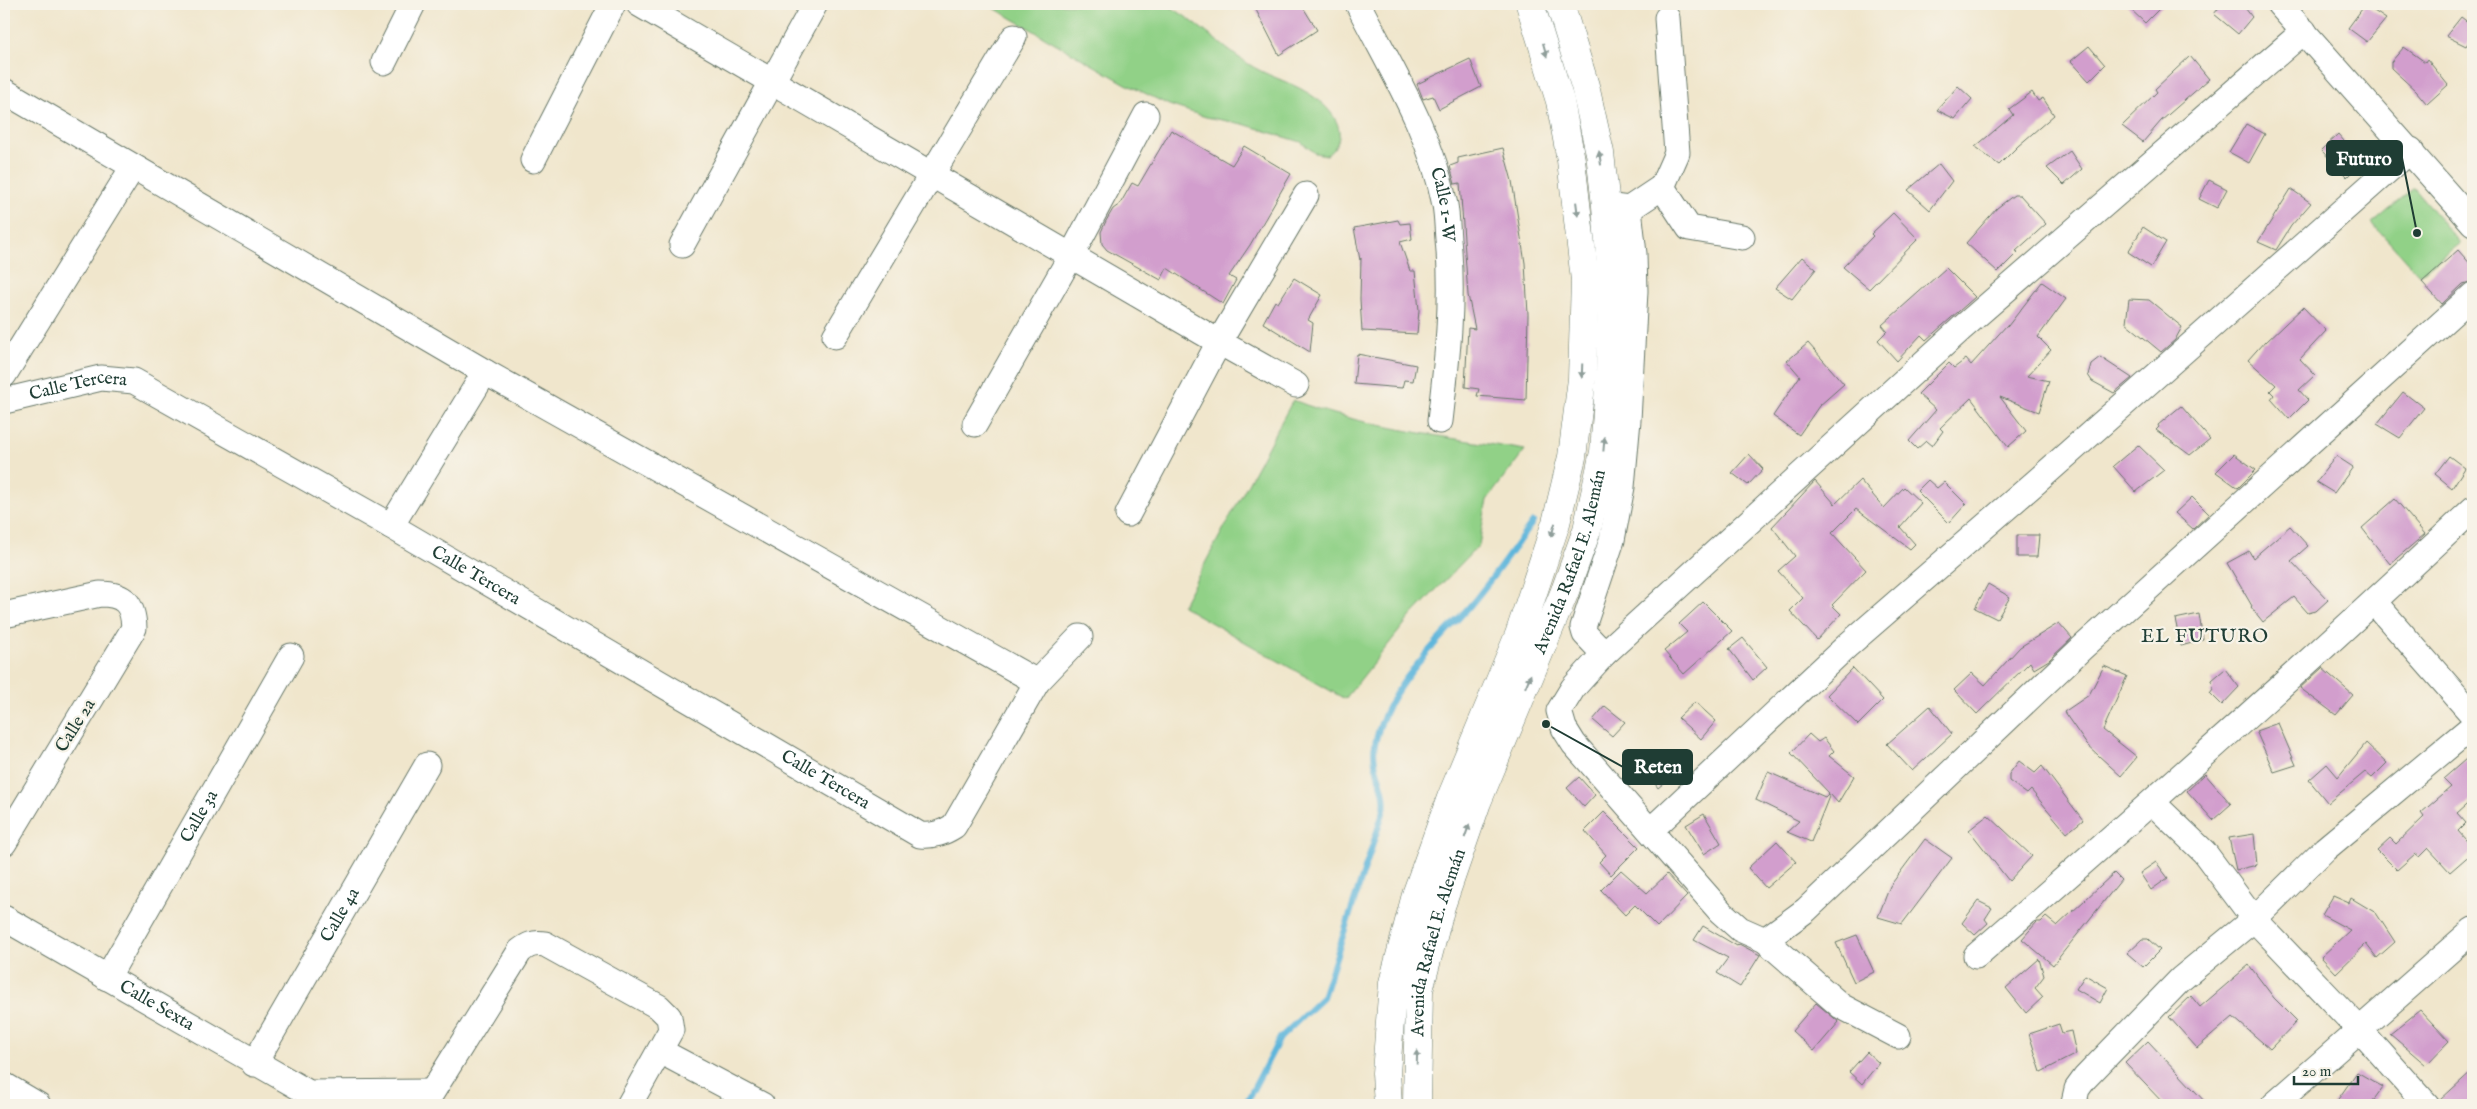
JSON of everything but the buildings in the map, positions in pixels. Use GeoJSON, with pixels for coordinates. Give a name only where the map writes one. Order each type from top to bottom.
{"type":"FeatureCollection","features":[{"type":"Feature","properties":{"kind":"main road","name":"Avenida Rafael E. Alemán"},"geometry":{"type":"LineString","coordinates":[[1388,1105],[1386,1074],[1393,983],[1416,895],[1451,798],[1522,626],[1556,524],[1572,457],[1582,379],[1585,280],[1572,160],[1560,101],[1530,4]]}},
{"type":"Feature","properties":{"kind":"main road","name":"Avenida Rafael E. Alemán"},"geometry":{"type":"LineString","coordinates":[[1416,1105],[1419,990],[1441,906],[1477,802],[1575,565],[1587,530],[1604,452],[1610,372],[1612,280],[1617,208],[1598,144],[1585,86],[1560,4]]}},
{"type":"Feature","properties":{"kind":"street"},"geometry":{"type":"LineString","coordinates":[[384,62],[413,4]]}},
{"type":"Feature","properties":{"kind":"street"},"geometry":{"type":"LineString","coordinates":[[533,160],[613,4]]}},
{"type":"Feature","properties":{"kind":"street"},"geometry":{"type":"LineString","coordinates":[[639,4],[1296,385]]}},
{"type":"Feature","properties":{"kind":"street"},"geometry":{"type":"LineString","coordinates":[[682,245],[815,4]]}},
{"type":"Feature","properties":{"kind":"street","name":"Calle 1-W"},"geometry":{"type":"LineString","coordinates":[[1358,4],[1408,97],[1430,154],[1445,206],[1450,262],[1451,329],[1440,421]]}},
{"type":"Feature","properties":{"kind":"street"},"geometry":{"type":"LineString","coordinates":[[2279,4],[2473,223]]}},
{"type":"Feature","properties":{"kind":"street"},"geometry":{"type":"LineString","coordinates":[[1604,654],[1585,634],[1583,627],[1612,540],[1622,487],[1628,420],[1635,290],[1634,254],[1617,208],[1662,187],[1677,153],[1667,18]]}},
{"type":"Feature","properties":{"kind":"street"},"geometry":{"type":"LineString","coordinates":[[1898,1036],[1841,1006],[1765,940],[1740,929],[1721,912],[1574,744],[1564,728],[1558,712],[1573,688],[1604,654],[1962,328],[2304,31]]}},
{"type":"Feature","properties":{"kind":"street"},"geometry":{"type":"LineString","coordinates":[[835,336],[1014,37]]}},
{"type":"Feature","properties":{"kind":"street"},"geometry":{"type":"LineString","coordinates":[[4,91],[485,372],[1036,682],[1080,637]]}},
{"type":"Feature","properties":{"kind":"street"},"geometry":{"type":"LineString","coordinates":[[975,424],[1072,256],[1146,115]]}},
{"type":"Feature","properties":{"kind":"street"},"geometry":{"type":"LineString","coordinates":[[1650,830],[1848,645],[2036,482],[2410,150]]}},
{"type":"Feature","properties":{"kind":"street"},"geometry":{"type":"LineString","coordinates":[[4,375],[133,167]]}},
{"type":"Feature","properties":{"kind":"street"},"geometry":{"type":"LineString","coordinates":[[1662,187],[1689,228],[1742,237]]}},
{"type":"Feature","properties":{"kind":"street"},"geometry":{"type":"LineString","coordinates":[[1128,514],[1219,342],[1306,195]]}},
{"type":"Feature","properties":{"kind":"street"},"geometry":{"type":"LineString","coordinates":[[1765,940],[1806,910],[2082,648],[2473,295]]}},
{"type":"Feature","properties":{"kind":"street"},"geometry":{"type":"LineString","coordinates":[[391,526],[485,372]]}},
{"type":"Feature","properties":{"kind":"street","name":"Calle Tercera"},"geometry":{"type":"LineString","coordinates":[[4,401],[101,378],[134,381],[391,526],[920,835],[932,836],[954,826],[1036,682]]}},
{"type":"Feature","properties":{"kind":"street"},"geometry":{"type":"LineString","coordinates":[[1976,956],[2153,803],[2374,602],[2473,509]]}},
{"type":"Feature","properties":{"kind":"street","name":"Calle 2a"},"geometry":{"type":"LineString","coordinates":[[4,615],[100,594],[113,594],[124,599],[130,606],[134,628],[4,842]]}},
{"type":"Feature","properties":{"kind":"street"},"geometry":{"type":"LineString","coordinates":[[2374,602],[2473,715]]}},
{"type":"Feature","properties":{"kind":"street","name":"Calle 3a"},"geometry":{"type":"LineString","coordinates":[[107,978],[291,656]]}},
{"type":"Feature","properties":{"kind":"street"},"geometry":{"type":"LineString","coordinates":[[2077,1105],[2074,1102],[2078,1089],[2085,1078],[2158,1001],[2254,919],[2324,849],[2473,726]]}},
{"type":"Feature","properties":{"kind":"street","name":"Calle 4a"},"geometry":{"type":"LineString","coordinates":[[254,1064],[428,765]]}},
{"type":"Feature","properties":{"kind":"street"},"geometry":{"type":"LineString","coordinates":[[2153,803],[2204,852],[2254,919],[2360,1030],[2427,1105]]}},
{"type":"Feature","properties":{"kind":"street","name":"Calle Sexta"},"geometry":{"type":"LineString","coordinates":[[4,918],[313,1099],[428,1099]]}},
{"type":"Feature","properties":{"kind":"street"},"geometry":{"type":"LineString","coordinates":[[2274,1105],[2473,930]]}},
{"type":"Feature","properties":{"kind":"street"},"geometry":{"type":"LineString","coordinates":[[428,1099],[520,951],[531,944],[545,944],[660,1007],[669,1018],[671,1030],[629,1105]]}},
{"type":"Feature","properties":{"kind":"street"},"geometry":{"type":"LineString","coordinates":[[660,1051],[762,1105]]}},
{"type":"Feature","properties":{"kind":"street"},"geometry":{"type":"LineString","coordinates":[[4,1085],[38,1105]]}},
{"type":"Feature","properties":{"kind":"green space"},"geometry":{"type":"Polygon","coordinates":[[[987,4],[1167,5],[1188,18],[1247,63],[1301,89],[1317,99],[1336,121],[1339,138],[1335,147],[1327,155],[1315,153],[1301,142],[1243,124],[1206,117],[1169,105],[1126,84],[987,4]]]}},
{"type":"Feature","properties":{"kind":"green space"},"geometry":{"type":"Polygon","coordinates":[[[2414,188],[2460,243],[2419,275],[2372,223],[2414,188]]]}},
{"type":"Feature","properties":{"kind":"green space"},"geometry":{"type":"Polygon","coordinates":[[[1293,400],[1320,410],[1377,425],[1525,450],[1487,500],[1479,545],[1411,616],[1345,699],[1182,606],[1293,400]]]}},
{"type":"Feature","properties":{"kind":"waterway"},"geometry":{"type":"LineString","coordinates":[[1245,1105],[1280,1038],[1323,997],[1384,810],[1384,793],[1374,753],[1381,724],[1389,705],[1426,653],[1469,607],[1533,522]]}},
{"type":"Feature","properties":{"kind":"place","name":"Futuro"},"geometry":{"type":"Point","coordinates":[2417,233]}},
{"type":"Feature","properties":{"kind":"place","name":"Reten"},"geometry":{"type":"Point","coordinates":[1546,724]}},
{"type":"Feature","properties":{"kind":"district","name":"EL FUTURO"},"geometry":{"type":"Point","coordinates":[2205,637]}}]}
